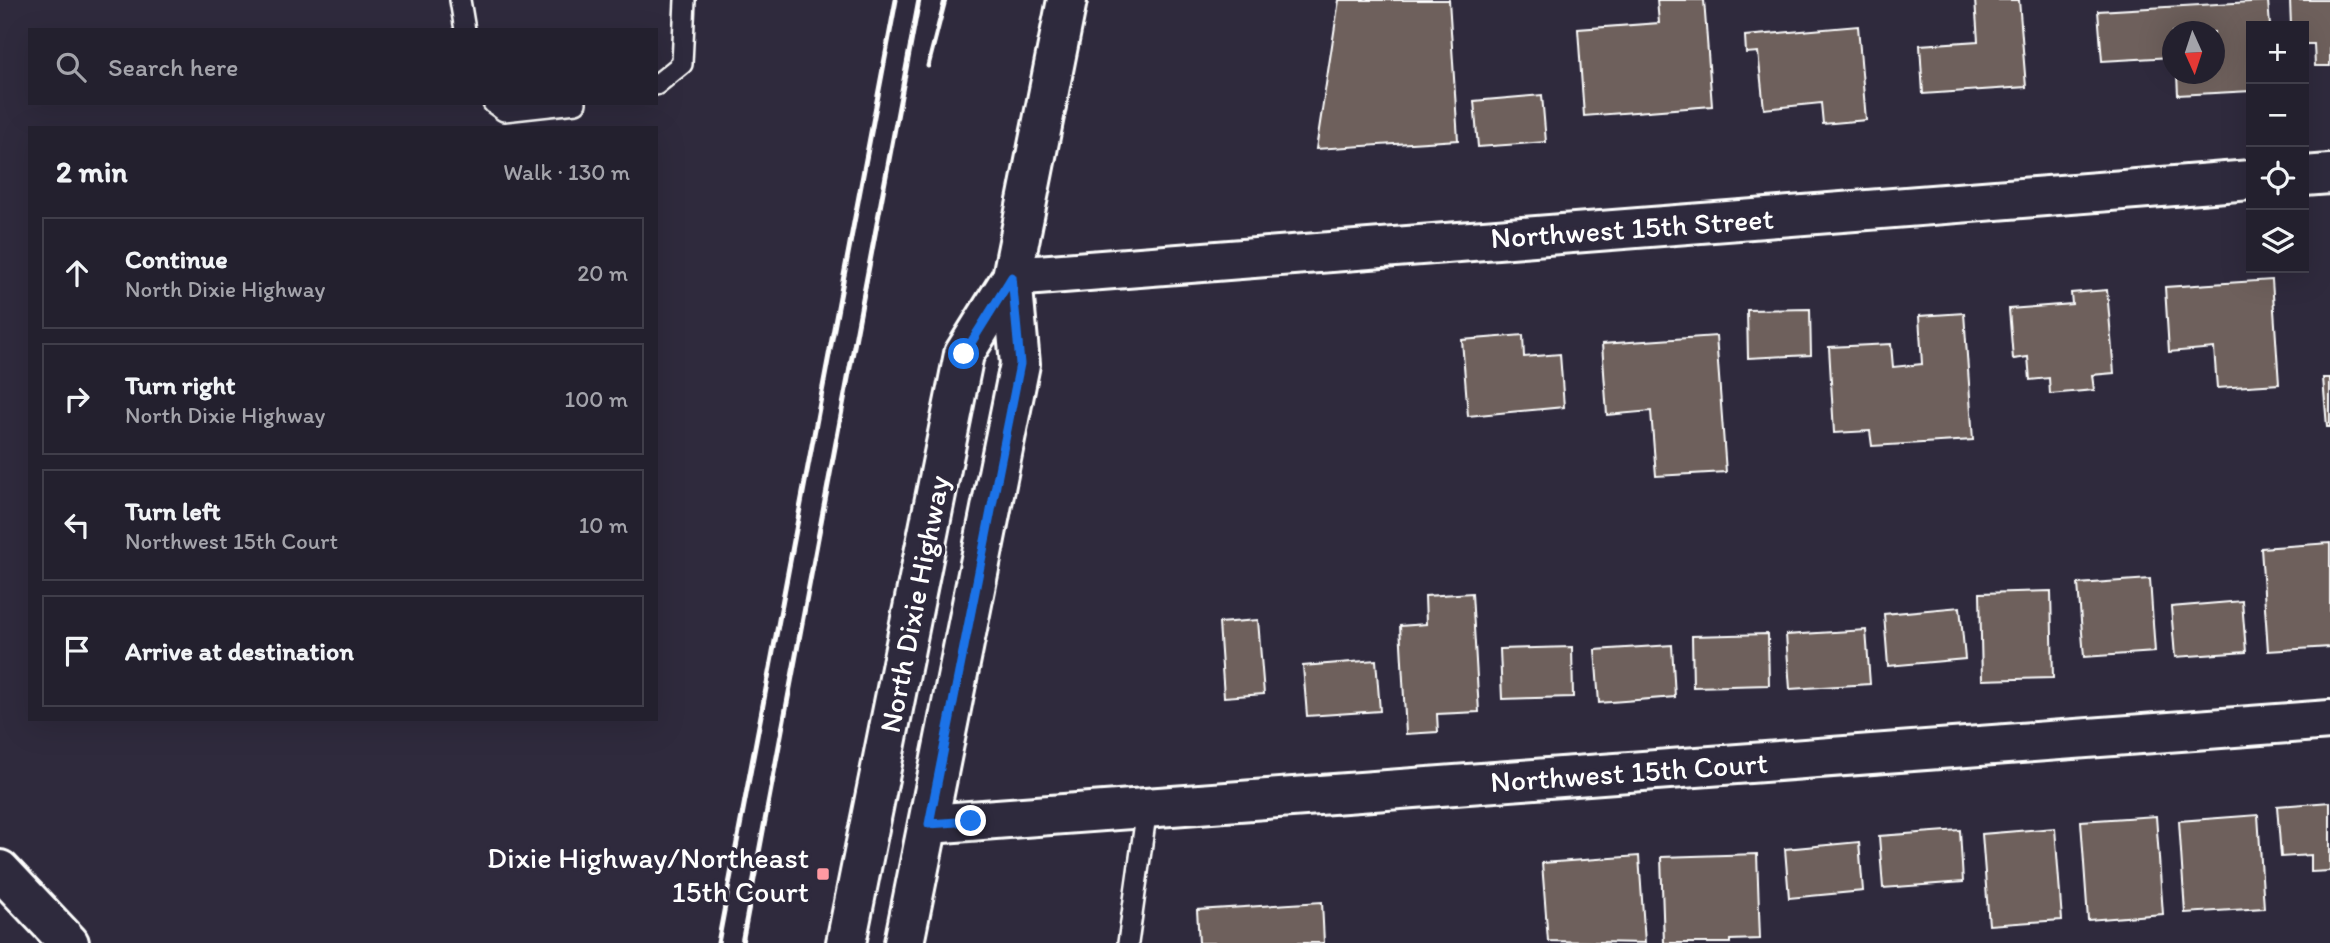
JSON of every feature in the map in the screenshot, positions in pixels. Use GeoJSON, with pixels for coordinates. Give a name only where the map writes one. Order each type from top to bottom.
{"type":"FeatureCollection","features":[{"type":"Feature","properties":{"kind":"street","name":"North Dixie Highway"},"geometry":{"type":"LineString","coordinates":[[904,943],[1020,364],[1012,277],[1067,0]]}},
{"type":"Feature","properties":{"kind":"street"},"geometry":{"type":"LineString","coordinates":[[2309,175],[2330,173]]}},
{"type":"Feature","properties":{"kind":"street","name":"Northwest 15th Street"},"geometry":{"type":"LineString","coordinates":[[1012,277],[2246,180]]}},
{"type":"Feature","properties":{"kind":"street","name":"North Dixie Highway"},"geometry":{"type":"LineString","coordinates":[[846,943],[964,354],[1012,277]]}},
{"type":"Feature","properties":{"kind":"street","name":"Northwest 15th Court"},"geometry":{"type":"LineString","coordinates":[[929,824],[2330,720]]}},
{"type":"Feature","properties":{"kind":"street"},"geometry":{"type":"LineString","coordinates":[[0,870],[69,943]]}},
{"type":"Feature","properties":{"kind":"lane"},"geometry":{"type":"LineString","coordinates":[[460,0],[465,28]]}},
{"type":"Feature","properties":{"kind":"lane"},"geometry":{"type":"LineString","coordinates":[[658,83],[682,64],[685,0]]}},
{"type":"Feature","properties":{"kind":"lane"},"geometry":{"type":"LineString","coordinates":[[496,105],[504,111],[558,105]]}},
{"type":"Feature","properties":{"kind":"lane"},"geometry":{"type":"LineString","coordinates":[[1128,943],[1147,807]]}},
{"type":"Feature","properties":{"kind":"building"},"geometry":{"type":"Polygon","coordinates":[[[1339,0],[1449,0],[1458,140],[1316,149],[1339,0]]]}},
{"type":"Feature","properties":{"kind":"building"},"geometry":{"type":"Polygon","coordinates":[[[1657,0],[1704,0],[1712,106],[1584,116],[1578,29],[1659,23],[1657,0]]]}},
{"type":"Feature","properties":{"kind":"building"},"geometry":{"type":"Polygon","coordinates":[[[1975,0],[2019,0],[2026,87],[1923,94],[1920,45],[1978,41],[1975,0]]]}},
{"type":"Feature","properties":{"kind":"building"},"geometry":{"type":"Polygon","coordinates":[[[2290,0],[2330,0],[2330,66],[2315,66],[2314,44],[2309,44],[2309,21],[2291,21],[2290,0]]]}},
{"type":"Feature","properties":{"kind":"building"},"geometry":{"type":"Polygon","coordinates":[[[2268,1],[2270,21],[2246,21],[2246,91],[2178,95],[2177,84],[2225,84],[2225,21],[2162,21],[2162,58],[2102,61],[2098,11],[2268,1]]]}},
{"type":"Feature","properties":{"kind":"building"},"geometry":{"type":"Polygon","coordinates":[[[1858,26],[1866,120],[1823,124],[1821,103],[1764,109],[1758,52],[1746,53],[1745,36],[1858,26]]]}},
{"type":"Feature","properties":{"kind":"building"},"geometry":{"type":"Polygon","coordinates":[[[1542,95],[1546,142],[1478,147],[1474,101],[1542,95]]]}},
{"type":"Feature","properties":{"kind":"building"},"geometry":{"type":"Polygon","coordinates":[[[2272,280],[2279,384],[2217,388],[2214,348],[2169,352],[2165,287],[2272,280]]]}},
{"type":"Feature","properties":{"kind":"building"},"geometry":{"type":"Polygon","coordinates":[[[2107,290],[2114,373],[2092,375],[2094,390],[2050,394],[2049,378],[2030,380],[2028,357],[2013,359],[2009,309],[2072,304],[2071,293],[2107,290]]]}},
{"type":"Feature","properties":{"kind":"building"},"geometry":{"type":"Polygon","coordinates":[[[1810,309],[1811,355],[1748,358],[1747,310],[1810,309]]]}},
{"type":"Feature","properties":{"kind":"building"},"geometry":{"type":"Polygon","coordinates":[[[1964,313],[1973,440],[1872,446],[1870,431],[1834,433],[1829,347],[1891,344],[1893,367],[1922,364],[1919,316],[1964,313]]]}},
{"type":"Feature","properties":{"kind":"building"},"geometry":{"type":"Polygon","coordinates":[[[1523,335],[1524,357],[1560,354],[1564,407],[1468,416],[1462,340],[1523,335]]]}},
{"type":"Feature","properties":{"kind":"building"},"geometry":{"type":"Polygon","coordinates":[[[1716,336],[1726,472],[1656,476],[1651,411],[1607,415],[1602,344],[1716,336]]]}},
{"type":"Feature","properties":{"kind":"building"},"geometry":{"type":"Polygon","coordinates":[[[2323,378],[2330,378],[2330,427],[2327,427],[2323,378]]]}},
{"type":"Feature","properties":{"kind":"building"},"geometry":{"type":"Polygon","coordinates":[[[2330,543],[2330,647],[2268,651],[2261,548],[2330,543]]]}},
{"type":"Feature","properties":{"kind":"building"},"geometry":{"type":"Polygon","coordinates":[[[2150,579],[2155,652],[2084,657],[2078,584],[2150,579]]]}},
{"type":"Feature","properties":{"kind":"building"},"geometry":{"type":"Polygon","coordinates":[[[2051,591],[2053,678],[1982,680],[1980,593],[2051,591]]]}},
{"type":"Feature","properties":{"kind":"building"},"geometry":{"type":"Polygon","coordinates":[[[1472,593],[1479,712],[1437,714],[1438,732],[1406,734],[1400,626],[1426,624],[1425,596],[1472,593]]]}},
{"type":"Feature","properties":{"kind":"building"},"geometry":{"type":"Polygon","coordinates":[[[2242,601],[2246,652],[2175,657],[2171,607],[2242,601]]]}},
{"type":"Feature","properties":{"kind":"building"},"geometry":{"type":"Polygon","coordinates":[[[1960,607],[1965,659],[1888,666],[1884,614],[1960,607]]]}},
{"type":"Feature","properties":{"kind":"building"},"geometry":{"type":"Polygon","coordinates":[[[1258,620],[1264,694],[1224,697],[1219,623],[1258,620]]]}},
{"type":"Feature","properties":{"kind":"building"},"geometry":{"type":"Polygon","coordinates":[[[1866,630],[1870,684],[1790,689],[1786,635],[1866,630]]]}},
{"type":"Feature","properties":{"kind":"building"},"geometry":{"type":"Polygon","coordinates":[[[1768,634],[1769,685],[1693,687],[1692,636],[1768,634]]]}},
{"type":"Feature","properties":{"kind":"building"},"geometry":{"type":"Polygon","coordinates":[[[1672,645],[1675,697],[1599,703],[1595,650],[1672,645]]]}},
{"type":"Feature","properties":{"kind":"building"},"geometry":{"type":"Polygon","coordinates":[[[1572,647],[1573,697],[1502,699],[1500,649],[1572,647]]]}},
{"type":"Feature","properties":{"kind":"building"},"geometry":{"type":"Polygon","coordinates":[[[1376,660],[1380,711],[1307,716],[1303,666],[1376,660]]]}},
{"type":"Feature","properties":{"kind":"building"},"geometry":{"type":"Polygon","coordinates":[[[2330,802],[2330,871],[2311,872],[2311,855],[2281,857],[2277,806],[2330,802]]]}},
{"type":"Feature","properties":{"kind":"building"},"geometry":{"type":"Polygon","coordinates":[[[2258,815],[2264,908],[2185,913],[2179,821],[2258,815]]]}},
{"type":"Feature","properties":{"kind":"building"},"geometry":{"type":"Polygon","coordinates":[[[2156,816],[2163,914],[2088,920],[2081,821],[2156,816]]]}},
{"type":"Feature","properties":{"kind":"building"},"geometry":{"type":"Polygon","coordinates":[[[2055,828],[2062,920],[1989,925],[1982,834],[2055,828]]]}},
{"type":"Feature","properties":{"kind":"building"},"geometry":{"type":"Polygon","coordinates":[[[1960,830],[1963,882],[1883,888],[1879,836],[1960,830]]]}},
{"type":"Feature","properties":{"kind":"building"},"geometry":{"type":"Polygon","coordinates":[[[1859,842],[1863,891],[1789,898],[1785,849],[1859,842]]]}},
{"type":"Feature","properties":{"kind":"building"},"geometry":{"type":"Polygon","coordinates":[[[1757,854],[1760,939],[1730,940],[1730,943],[1664,943],[1661,857],[1757,854]]]}},
{"type":"Feature","properties":{"kind":"building"},"geometry":{"type":"Polygon","coordinates":[[[1639,856],[1645,943],[1548,941],[1542,863],[1639,856]]]}},
{"type":"Feature","properties":{"kind":"building"},"geometry":{"type":"Polygon","coordinates":[[[1322,902],[1324,943],[1199,943],[1197,910],[1322,902]]]}},
{"type":"Feature","properties":{"kind":"railway"},"geometry":{"type":"LineString","coordinates":[[718,943],[896,0]]}},
{"type":"Feature","properties":{"kind":"railway"},"geometry":{"type":"LineString","coordinates":[[742,943],[919,0]]}},
{"type":"Feature","properties":{"kind":"railway"},"geometry":{"type":"LineString","coordinates":[[928,66],[945,0]]}},
{"type":"Feature","properties":{"kind":"place","name":"Dixie Highway/Northeast 15th Court"},"geometry":{"type":"Point","coordinates":[823,874]}},
{"type":"Feature","properties":{"kind":"route"},"geometry":{"type":"LineString","coordinates":[[964,354],[1012,277],[1020,364],[929,824],[971,821]]}}]}
